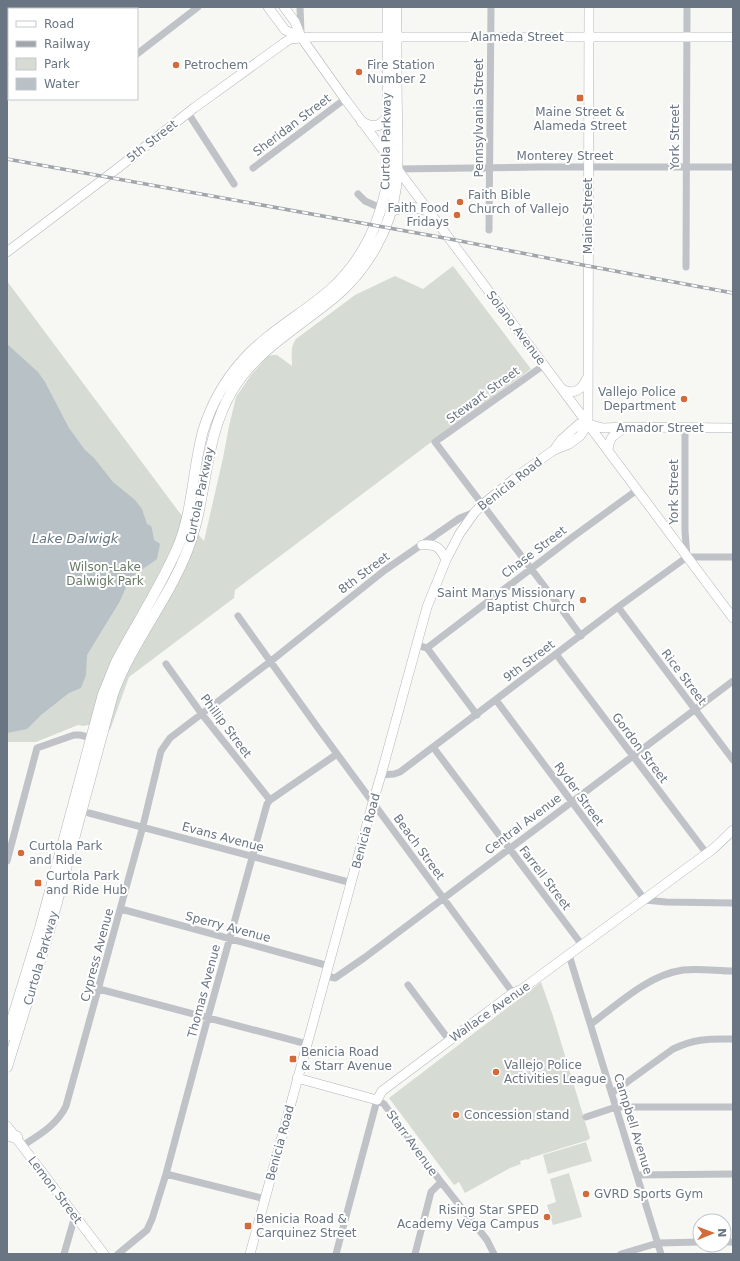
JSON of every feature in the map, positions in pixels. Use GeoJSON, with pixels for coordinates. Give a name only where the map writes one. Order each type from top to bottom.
{"type":"FeatureCollection","features":[{"type":"Feature","properties":{"kind":"main road","name":"Curtola Parkway"},"geometry":{"type":"LineString","coordinates":[[7,1036],[36,944],[101,701],[116,662],[171,562],[179,542],[188,513],[204,431],[211,410],[223,386],[242,360],[257,345],[331,289],[342,278],[365,247],[375,226],[386,210],[396,187],[397,169],[392,37],[388,7]]}},
{"type":"Feature","properties":{"kind":"main road","name":"Curtola Parkway"},"geometry":{"type":"LineString","coordinates":[[7,1067],[49,932],[116,687],[124,669],[175,578],[191,541],[216,426],[225,404],[232,390],[250,366],[266,350],[334,298],[349,284],[374,250],[384,228],[386,210],[388,116],[392,37],[396,7]]}},
{"type":"Feature","properties":{"kind":"main road"},"geometry":{"type":"LineString","coordinates":[[362,122],[368,126],[376,126],[384,121],[388,116]]}},
{"type":"Feature","properties":{"kind":"main road"},"geometry":{"type":"LineString","coordinates":[[386,210],[408,207],[429,211]]}},
{"type":"Feature","properties":{"kind":"main road"},"geometry":{"type":"LineString","coordinates":[[92,738],[96,757]]}},
{"type":"Feature","properties":{"kind":"street"},"geometry":{"type":"LineString","coordinates":[[138,53],[198,7]]}},
{"type":"Feature","properties":{"kind":"street","name":"Solano Avenue"},"geometry":{"type":"LineString","coordinates":[[268,7],[285,30],[301,37]]}},
{"type":"Feature","properties":{"kind":"street","name":"Solano Avenue"},"geometry":{"type":"LineString","coordinates":[[284,7],[295,22],[301,37],[345,99],[733,618]]}},
{"type":"Feature","properties":{"kind":"street"},"geometry":{"type":"LineString","coordinates":[[300,7],[301,37]]}},
{"type":"Feature","properties":{"kind":"street","name":"Pennsylvania Street"},"geometry":{"type":"LineString","coordinates":[[490,230],[491,7]]}},
{"type":"Feature","properties":{"kind":"street","name":"Maine Street"},"geometry":{"type":"LineString","coordinates":[[588,424],[589,7]]}},
{"type":"Feature","properties":{"kind":"street","name":"York Street"},"geometry":{"type":"LineString","coordinates":[[686,267],[687,7]]}},
{"type":"Feature","properties":{"kind":"street","name":"Alameda Street"},"geometry":{"type":"LineString","coordinates":[[301,37],[733,37]]}},
{"type":"Feature","properties":{"kind":"street","name":"5th Street"},"geometry":{"type":"LineString","coordinates":[[7,252],[188,113],[284,43],[290,39],[301,37]]}},
{"type":"Feature","properties":{"kind":"street","name":"Sheridan Street"},"geometry":{"type":"LineString","coordinates":[[253,168],[345,99]]}},
{"type":"Feature","properties":{"kind":"street"},"geometry":{"type":"LineString","coordinates":[[188,113],[234,184]]}},
{"type":"Feature","properties":{"kind":"street","name":"Monterey Street"},"geometry":{"type":"LineString","coordinates":[[397,169],[589,167],[733,168]]}},
{"type":"Feature","properties":{"kind":"street"},"geometry":{"type":"LineString","coordinates":[[358,194],[364,201],[386,210]]}},
{"type":"Feature","properties":{"kind":"street","name":"Stewart Street"},"geometry":{"type":"LineString","coordinates":[[479,509],[435,442],[544,365]]}},
{"type":"Feature","properties":{"kind":"street"},"geometry":{"type":"LineString","coordinates":[[562,390],[572,392],[579,390],[584,385],[588,376]]}},
{"type":"Feature","properties":{"kind":"street","name":"Amador Street"},"geometry":{"type":"LineString","coordinates":[[588,424],[603,428],[733,428]]}},
{"type":"Feature","properties":{"kind":"street","name":"Benicia Road"},"geometry":{"type":"LineString","coordinates":[[250,1254],[416,645],[427,607],[446,560],[460,533],[479,509],[519,475],[554,450],[569,444],[580,436],[588,424]]}},
{"type":"Feature","properties":{"kind":"street"},"geometry":{"type":"LineString","coordinates":[[608,451],[611,438],[617,432],[627,427]]}},
{"type":"Feature","properties":{"kind":"street","name":"York Street"},"geometry":{"type":"LineString","coordinates":[[685,428],[687,557]]}},
{"type":"Feature","properties":{"kind":"street","name":"Chase Street"},"geometry":{"type":"LineString","coordinates":[[427,648],[531,568],[638,490]]}},
{"type":"Feature","properties":{"kind":"street"},"geometry":{"type":"LineString","coordinates":[[479,509],[531,568],[581,636]]}},
{"type":"Feature","properties":{"kind":"street","name":"8th Street"},"geometry":{"type":"LineString","coordinates":[[271,661],[386,570],[460,518],[479,509]]}},
{"type":"Feature","properties":{"kind":"street"},"geometry":{"type":"LineString","coordinates":[[422,545],[430,544],[436,546],[442,551],[446,560]]}},
{"type":"Feature","properties":{"kind":"street"},"geometry":{"type":"LineString","coordinates":[[687,557],[733,557]]}},
{"type":"Feature","properties":{"kind":"street","name":"9th Street"},"geometry":{"type":"LineString","coordinates":[[381,775],[400,772],[618,607],[687,557]]}},
{"type":"Feature","properties":{"kind":"street","name":"Rice Street"},"geometry":{"type":"LineString","coordinates":[[618,607],[733,760]]}},
{"type":"Feature","properties":{"kind":"street","name":"Beach Street"},"geometry":{"type":"LineString","coordinates":[[238,616],[337,754],[513,993]]}},
{"type":"Feature","properties":{"kind":"street"},"geometry":{"type":"LineString","coordinates":[[416,645],[427,648],[477,715]]}},
{"type":"Feature","properties":{"kind":"street","name":"Gordon Street"},"geometry":{"type":"LineString","coordinates":[[556,654],[632,756],[710,852]]}},
{"type":"Feature","properties":{"kind":"street","name":"Cypress Avenue"},"geometry":{"type":"LineString","coordinates":[[15,1139],[47,1129],[62,1115],[66,1106],[121,910],[161,751],[170,738],[271,661]]}},
{"type":"Feature","properties":{"kind":"street","name":"Phillip Street"},"geometry":{"type":"LineString","coordinates":[[166,664],[201,713],[270,800]]}},
{"type":"Feature","properties":{"kind":"street","name":"Central Avenue"},"geometry":{"type":"LineString","coordinates":[[326,976],[335,978],[733,681]]}},
{"type":"Feature","properties":{"kind":"street","name":"Ryder Street"},"geometry":{"type":"LineString","coordinates":[[496,700],[645,900]]}},
{"type":"Feature","properties":{"kind":"street"},"geometry":{"type":"LineString","coordinates":[[7,861],[37,748],[74,736],[80,735],[92,738]]}},
{"type":"Feature","properties":{"kind":"street","name":"Farrell Street"},"geometry":{"type":"LineString","coordinates":[[433,747],[582,946]]}},
{"type":"Feature","properties":{"kind":"street"},"geometry":{"type":"LineString","coordinates":[[270,800],[337,754]]}},
{"type":"Feature","properties":{"kind":"street","name":"Thomas Avenue"},"geometry":{"type":"LineString","coordinates":[[118,1254],[147,1230],[152,1219],[166,1174],[252,856],[267,804],[270,800]]}},
{"type":"Feature","properties":{"kind":"street","name":"Evans Avenue"},"geometry":{"type":"LineString","coordinates":[[89,813],[143,826],[352,883]]}},
{"type":"Feature","properties":{"kind":"street","name":"Wallace Avenue"},"geometry":{"type":"LineString","coordinates":[[336,1254],[378,1100],[382,1091],[513,993],[522,989],[570,955],[710,852],[733,830]]}},
{"type":"Feature","properties":{"kind":"street"},"geometry":{"type":"LineString","coordinates":[[710,852],[733,839]]}},
{"type":"Feature","properties":{"kind":"street"},"geometry":{"type":"LineString","coordinates":[[645,900],[666,902],[733,902]]}},
{"type":"Feature","properties":{"kind":"street","name":"Sperry Avenue"},"geometry":{"type":"LineString","coordinates":[[121,910],[328,966]]}},
{"type":"Feature","properties":{"kind":"street","name":"Campbell Avenue"},"geometry":{"type":"LineString","coordinates":[[570,955],[661,1254]]}},
{"type":"Feature","properties":{"kind":"street"},"geometry":{"type":"LineString","coordinates":[[591,1024],[640,988],[662,975],[688,970],[733,971]]}},
{"type":"Feature","properties":{"kind":"street"},"geometry":{"type":"LineString","coordinates":[[408,985],[449,1040]]}},
{"type":"Feature","properties":{"kind":"street"},"geometry":{"type":"LineString","coordinates":[[99,989],[307,1044]]}},
{"type":"Feature","properties":{"kind":"street"},"geometry":{"type":"LineString","coordinates":[[612,1093],[673,1049],[683,1044],[692,1041],[733,1039]]}},
{"type":"Feature","properties":{"kind":"street","name":"Starr Avenue"},"geometry":{"type":"LineString","coordinates":[[297,1078],[378,1100],[384,1104],[441,1182],[487,1240],[494,1254]]}},
{"type":"Feature","properties":{"kind":"street"},"geometry":{"type":"LineString","coordinates":[[586,1117],[616,1108],[733,1107]]}},
{"type":"Feature","properties":{"kind":"street","name":"Lemon Street"},"geometry":{"type":"LineString","coordinates":[[7,1126],[15,1139],[104,1254]]}},
{"type":"Feature","properties":{"kind":"street"},"geometry":{"type":"LineString","coordinates":[[166,1174],[265,1199]]}},
{"type":"Feature","properties":{"kind":"street"},"geometry":{"type":"LineString","coordinates":[[637,1175],[733,1174]]}},
{"type":"Feature","properties":{"kind":"street"},"geometry":{"type":"LineString","coordinates":[[415,1254],[431,1192],[441,1182]]}},
{"type":"Feature","properties":{"kind":"street"},"geometry":{"type":"LineString","coordinates":[[64,1254],[75,1216]]}},
{"type":"Feature","properties":{"kind":"street"},"geometry":{"type":"LineString","coordinates":[[621,1254],[658,1243],[692,1242]]}},
{"type":"Feature","properties":{"kind":"green space","name":"Wilson-Lake Dalwigk Park"},"geometry":{"type":"Polygon","coordinates":[[[453,266],[531,369],[235,590],[234,598],[129,677],[110,730],[93,725],[78,725],[36,742],[7,742],[7,281],[179,512],[204,541],[236,397],[251,375],[268,356],[277,355],[292,366],[292,348],[296,339],[355,295],[395,276],[423,289],[453,266]]]}},
{"type":"Feature","properties":{"kind":"green space","name":"Vallejo Police Activities League"},"geometry":{"type":"Polygon","coordinates":[[[541,982],[553,1016],[590,1138],[588,1140],[520,1161],[521,1164],[510,1168],[465,1193],[459,1182],[454,1185],[389,1098],[541,982]]]}},
{"type":"Feature","properties":{"kind":"green space"},"geometry":{"type":"Polygon","coordinates":[[[586,1142],[592,1161],[548,1174],[543,1155],[586,1142]]]}},
{"type":"Feature","properties":{"kind":"green space"},"geometry":{"type":"Polygon","coordinates":[[[569,1173],[582,1217],[553,1225],[547,1205],[556,1202],[550,1179],[569,1173]]]}},
{"type":"Feature","properties":{"kind":"water","name":"Lake Dalwigk"},"geometry":{"type":"Polygon","coordinates":[[[7,344],[38,372],[45,382],[69,428],[85,450],[94,458],[113,482],[135,500],[142,509],[147,524],[151,526],[154,540],[160,544],[157,559],[130,578],[120,601],[87,655],[86,675],[81,688],[69,693],[41,715],[27,729],[7,733],[7,344]]]}},
{"type":"Feature","properties":{"kind":"railway"},"geometry":{"type":"LineString","coordinates":[[7,159],[450,239],[733,293]]}},
{"type":"Feature","properties":{"kind":"place","name":"Petrochem"},"geometry":{"type":"Point","coordinates":[176,65]}},
{"type":"Feature","properties":{"kind":"place","name":"Fire Station Number 2"},"geometry":{"type":"Point","coordinates":[359,72]}},
{"type":"Feature","properties":{"kind":"place","name":"Maine Street & Alameda Street"},"geometry":{"type":"Point","coordinates":[580,98]}},
{"type":"Feature","properties":{"kind":"place","name":"Faith Bible Church of Vallejo"},"geometry":{"type":"Point","coordinates":[460,202]}},
{"type":"Feature","properties":{"kind":"place","name":"Faith Food Fridays"},"geometry":{"type":"Point","coordinates":[457,215]}},
{"type":"Feature","properties":{"kind":"place","name":"Vallejo Police Department"},"geometry":{"type":"Point","coordinates":[684,399]}},
{"type":"Feature","properties":{"kind":"place","name":"Saint Marys Missionary Baptist Church"},"geometry":{"type":"Point","coordinates":[583,600]}},
{"type":"Feature","properties":{"kind":"place","name":"Curtola Park and Ride"},"geometry":{"type":"Point","coordinates":[21,853]}},
{"type":"Feature","properties":{"kind":"place","name":"Curtola Park and Ride Hub"},"geometry":{"type":"Point","coordinates":[38,883]}},
{"type":"Feature","properties":{"kind":"place","name":"Benicia Road & Starr Avenue"},"geometry":{"type":"Point","coordinates":[293,1059]}},
{"type":"Feature","properties":{"kind":"place","name":"Vallejo Police Activities League"},"geometry":{"type":"Point","coordinates":[496,1072]}},
{"type":"Feature","properties":{"kind":"place","name":"Concession stand"},"geometry":{"type":"Point","coordinates":[456,1115]}},
{"type":"Feature","properties":{"kind":"place","name":"GVRD Sports Gym"},"geometry":{"type":"Point","coordinates":[586,1194]}},
{"type":"Feature","properties":{"kind":"place","name":"Rising Star SPED Academy Vega Campus"},"geometry":{"type":"Point","coordinates":[547,1217]}},
{"type":"Feature","properties":{"kind":"place","name":"Benicia Road & Carquinez Street"},"geometry":{"type":"Point","coordinates":[248,1226]}}]}
